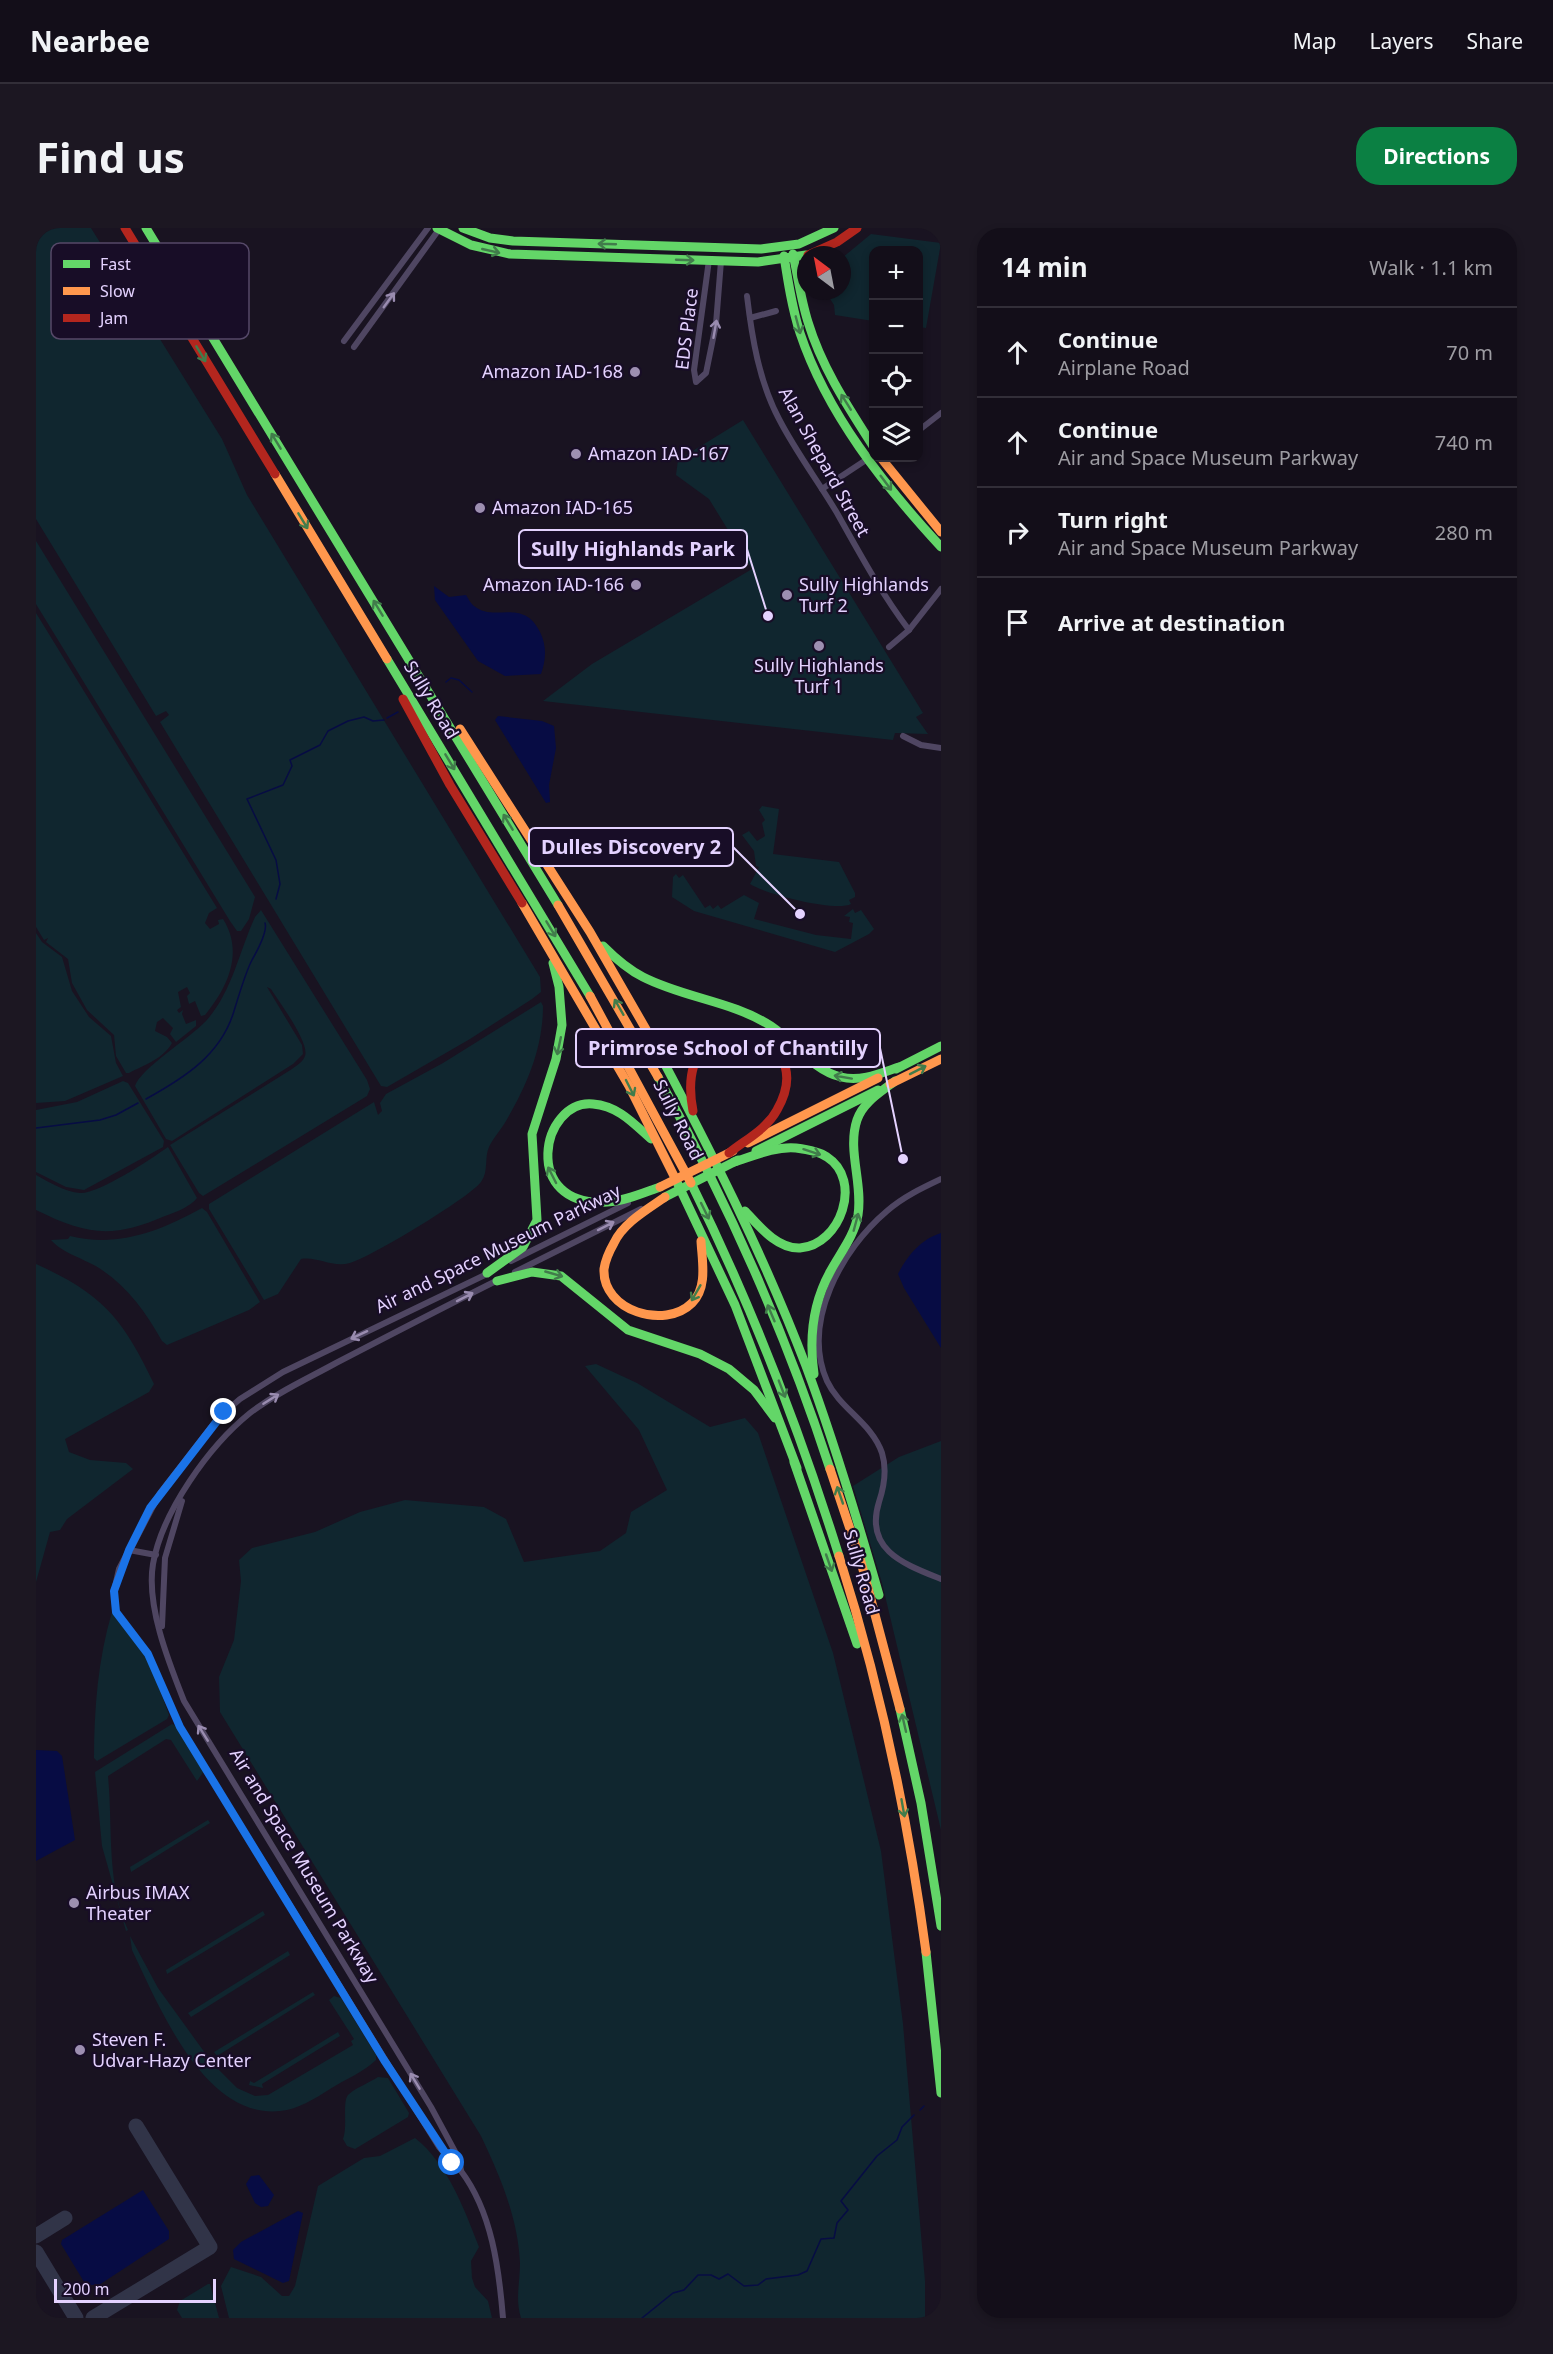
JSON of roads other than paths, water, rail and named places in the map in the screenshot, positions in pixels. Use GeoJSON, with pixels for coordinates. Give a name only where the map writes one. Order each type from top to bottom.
{"type":"FeatureCollection","features":[{"type":"Feature","properties":{"kind":"main road","name":"Sully Road"},"geometry":{"type":"LineString","coordinates":[[146,228],[155,243]]}},
{"type":"Feature","properties":{"kind":"main road"},"geometry":{"type":"LineString","coordinates":[[151,228],[157,243]]}},
{"type":"Feature","properties":{"kind":"main road"},"geometry":{"type":"LineString","coordinates":[[439,228],[471,245],[501,254],[721,261],[789,260],[797,258]]}},
{"type":"Feature","properties":{"kind":"main road"},"geometry":{"type":"LineString","coordinates":[[463,228],[490,238],[513,241],[787,247],[834,228]]}},
{"type":"Feature","properties":{"kind":"main road"},"geometry":{"type":"LineString","coordinates":[[828,246],[857,228]]}},
{"type":"Feature","properties":{"kind":"main road","name":"Sully Road"},"geometry":{"type":"LineString","coordinates":[[126,230],[134,243]]}},
{"type":"Feature","properties":{"kind":"main road"},"geometry":{"type":"LineString","coordinates":[[787,247],[799,328],[813,365],[869,458]]}},
{"type":"Feature","properties":{"kind":"main road"},"geometry":{"type":"LineString","coordinates":[[789,260],[817,348],[832,381],[869,440]]}},
{"type":"Feature","properties":{"kind":"main road","name":"Sully Road"},"geometry":{"type":"LineString","coordinates":[[192,339],[613,1032],[721,1244],[779,1381],[820,1493],[863,1636],[891,1750],[923,1927],[941,2093]]}},
{"type":"Feature","properties":{"kind":"main road","name":"Sully Road"},"geometry":{"type":"LineString","coordinates":[[214,339],[627,1020],[707,1172],[766,1301],[813,1419],[851,1530],[891,1672],[923,1817],[941,1926]]}},
{"type":"Feature","properties":{"kind":"main road"},"geometry":{"type":"LineString","coordinates":[[872,462],[901,501],[941,547]]}},
{"type":"Feature","properties":{"kind":"main road"},"geometry":{"type":"LineString","coordinates":[[885,462],[941,532]]}},
{"type":"Feature","properties":{"kind":"main road"},"geometry":{"type":"LineString","coordinates":[[376,640],[390,677],[441,771],[610,1050],[685,1197],[756,1354],[857,1642],[876,1719],[891,1750]]}},
{"type":"Feature","properties":{"kind":"main road"},"geometry":{"type":"LineString","coordinates":[[408,658],[444,704],[506,796],[640,1018],[699,1129],[771,1284],[824,1416],[867,1550],[887,1626],[891,1672]]}},
{"type":"Feature","properties":{"kind":"main road"},"geometry":{"type":"LineString","coordinates":[[569,899],[605,950],[644,980],[761,1020],[775,1028],[819,1067],[838,1077],[864,1078],[899,1067]]}},
{"type":"Feature","properties":{"kind":"main road"},"geometry":{"type":"LineString","coordinates":[[488,1274],[523,1247],[536,1225],[538,1205],[532,1134],[556,1059],[561,1033],[561,1001],[556,972],[526,911]]}},
{"type":"Feature","properties":{"kind":"main road"},"geometry":{"type":"LineString","coordinates":[[699,1129],[690,1095],[690,1079],[697,1059],[705,1047],[719,1036],[731,1032],[750,1033],[766,1040],[779,1054],[786,1068],[788,1082],[786,1093],[778,1110],[749,1145],[731,1157]]}},
{"type":"Feature","properties":{"kind":"main road","name":"Air and Space Museum Parkway"},"geometry":{"type":"LineString","coordinates":[[665,1197],[749,1145],[941,1046]]}},
{"type":"Feature","properties":{"kind":"main road","name":"Air and Space Museum Parkway"},"geometry":{"type":"LineString","coordinates":[[749,1145],[895,1082],[941,1059]]}},
{"type":"Feature","properties":{"kind":"main road"},"geometry":{"type":"LineString","coordinates":[[824,1416],[811,1355],[816,1309],[826,1281],[851,1238],[858,1215],[857,1120],[867,1103],[895,1082]]}},
{"type":"Feature","properties":{"kind":"main road"},"geometry":{"type":"LineString","coordinates":[[660,1187],[605,1202],[590,1202],[572,1196],[556,1183],[547,1165],[546,1149],[550,1132],[561,1118],[575,1108],[591,1104],[612,1107],[631,1118],[645,1132],[675,1176]]}},
{"type":"Feature","properties":{"kind":"main road"},"geometry":{"type":"LineString","coordinates":[[713,1159],[750,1219],[773,1241],[791,1246],[810,1245],[825,1238],[838,1226],[845,1208],[845,1185],[835,1167],[822,1155],[810,1150],[788,1148],[731,1157]]}},
{"type":"Feature","properties":{"kind":"main road","name":"Air and Space Museum Parkway"},"geometry":{"type":"LineString","coordinates":[[660,1187],[731,1157]]}},
{"type":"Feature","properties":{"kind":"main road"},"geometry":{"type":"LineString","coordinates":[[665,1197],[622,1232],[606,1260],[608,1283],[618,1301],[631,1312],[648,1317],[666,1317],[682,1310],[700,1287],[703,1251],[685,1197]]}},
{"type":"Feature","properties":{"kind":"main road"},"geometry":{"type":"LineString","coordinates":[[497,1281],[532,1272],[561,1276],[581,1289],[628,1330],[693,1351],[722,1365],[749,1384],[765,1402],[778,1424],[797,1468]]}},
{"type":"Feature","properties":{"kind":"street"},"geometry":{"type":"LineString","coordinates":[[344,341],[428,228]]}},
{"type":"Feature","properties":{"kind":"street"},"geometry":{"type":"LineString","coordinates":[[354,347],[439,228]]}},
{"type":"Feature","properties":{"kind":"street","name":"EDS Place"},"geometry":{"type":"LineString","coordinates":[[709,260],[694,370],[696,382],[706,373],[716,324],[721,261]]}},
{"type":"Feature","properties":{"kind":"street","name":"Alan Shepard Street"},"geometry":{"type":"LineString","coordinates":[[747,296],[753,343],[774,409],[881,593],[909,630]]}},
{"type":"Feature","properties":{"kind":"street"},"geometry":{"type":"LineString","coordinates":[[750,318],[776,311]]}},
{"type":"Feature","properties":{"kind":"street"},"geometry":{"type":"LineString","coordinates":[[923,427],[941,413]]}},
{"type":"Feature","properties":{"kind":"street"},"geometry":{"type":"LineString","coordinates":[[822,489],[869,458]]}},
{"type":"Feature","properties":{"kind":"street"},"geometry":{"type":"LineString","coordinates":[[889,647],[909,630],[941,589]]}},
{"type":"Feature","properties":{"kind":"street"},"geometry":{"type":"LineString","coordinates":[[903,736],[921,745],[941,748]]}},
{"type":"Feature","properties":{"kind":"street"},"geometry":{"type":"LineString","coordinates":[[941,1179],[893,1206],[857,1244],[829,1292],[822,1316],[819,1348],[823,1368],[832,1389],[868,1428],[882,1452],[884,1476],[875,1520],[878,1538],[885,1549],[900,1561],[941,1579]]}},
{"type":"Feature","properties":{"kind":"street","name":"Air and Space Museum Parkway"},"geometry":{"type":"LineString","coordinates":[[461,2170],[439,2147],[421,2119],[180,1727],[148,1654],[116,1612],[114,1591],[119,1569],[145,1516],[218,1418],[240,1399],[282,1372],[488,1274],[660,1187]]}},
{"type":"Feature","properties":{"kind":"street","name":"Air and Space Museum Parkway"},"geometry":{"type":"LineString","coordinates":[[503,2318],[498,2271],[488,2229],[461,2170],[459,2158],[433,2111],[189,1710],[172,1673],[154,1600],[153,1570],[169,1519],[188,1486],[224,1437],[260,1406],[382,1339],[665,1197]]}},
{"type":"Feature","properties":{"kind":"street","name":"Air and Space Museum Parkway"},"geometry":{"type":"LineString","coordinates":[[162,1632],[165,1558],[188,1486]]}},
{"type":"Feature","properties":{"kind":"street"},"geometry":{"type":"LineString","coordinates":[[129,1550],[156,1555]]}},
{"type":"Feature","properties":{"kind":"waterway"},"geometry":{"type":"LineString","coordinates":[[446,682],[451,678],[459,680],[472,692]]}},
{"type":"Feature","properties":{"kind":"waterway"},"geometry":{"type":"LineString","coordinates":[[387,718],[398,712]]}},
{"type":"Feature","properties":{"kind":"waterway"},"geometry":{"type":"LineString","coordinates":[[276,899],[280,884],[276,860],[247,799],[283,785],[292,766],[290,760],[320,745],[328,731],[348,721],[364,717],[373,721],[384,720]]}},
{"type":"Feature","properties":{"kind":"waterway"},"geometry":{"type":"LineString","coordinates":[[146,1099],[187,1074],[210,1053],[220,1040],[228,1027],[247,971],[264,936],[265,923]]}},
{"type":"Feature","properties":{"kind":"waterway"},"geometry":{"type":"LineString","coordinates":[[36,1128],[100,1120],[116,1115],[138,1103]]}},
{"type":"Feature","properties":{"kind":"waterway"},"geometry":{"type":"LineString","coordinates":[[920,2110],[924,2106]]}},
{"type":"Feature","properties":{"kind":"waterway"},"geometry":{"type":"LineString","coordinates":[[642,2318],[673,2293],[684,2290],[698,2275],[711,2275],[719,2279],[728,2274],[744,2286],[758,2285],[766,2279],[798,2275],[807,2271],[821,2239],[834,2238],[837,2223],[848,2210],[841,2201],[877,2156],[897,2140],[902,2127],[914,2115]]}},
{"type":"Feature","properties":{"kind":"place","name":"Amazon IAD-168"},"geometry":{"type":"Point","coordinates":[635,372]}},
{"type":"Feature","properties":{"kind":"place","name":"Amazon IAD-167"},"geometry":{"type":"Point","coordinates":[576,454]}},
{"type":"Feature","properties":{"kind":"place","name":"Amazon IAD-165"},"geometry":{"type":"Point","coordinates":[480,508]}},
{"type":"Feature","properties":{"kind":"place","name":"Amazon IAD-166"},"geometry":{"type":"Point","coordinates":[636,585]}},
{"type":"Feature","properties":{"kind":"place","name":"Sully Highlands Turf 2"},"geometry":{"type":"Point","coordinates":[787,595]}},
{"type":"Feature","properties":{"kind":"place","name":"Sully Highlands Park"},"geometry":{"type":"Point","coordinates":[768,616]}},
{"type":"Feature","properties":{"kind":"place","name":"Sully Highlands Turf 1"},"geometry":{"type":"Point","coordinates":[819,646]}},
{"type":"Feature","properties":{"kind":"place","name":"Dulles Discovery 2"},"geometry":{"type":"Point","coordinates":[800,914]}},
{"type":"Feature","properties":{"kind":"place","name":"Primrose School of Chantilly"},"geometry":{"type":"Point","coordinates":[903,1159]}},
{"type":"Feature","properties":{"kind":"place","name":"Airbus IMAX Theater"},"geometry":{"type":"Point","coordinates":[74,1903]}},
{"type":"Feature","properties":{"kind":"place","name":"Steven F. Udvar-Hazy Center"},"geometry":{"type":"Point","coordinates":[80,2050]}}]}
